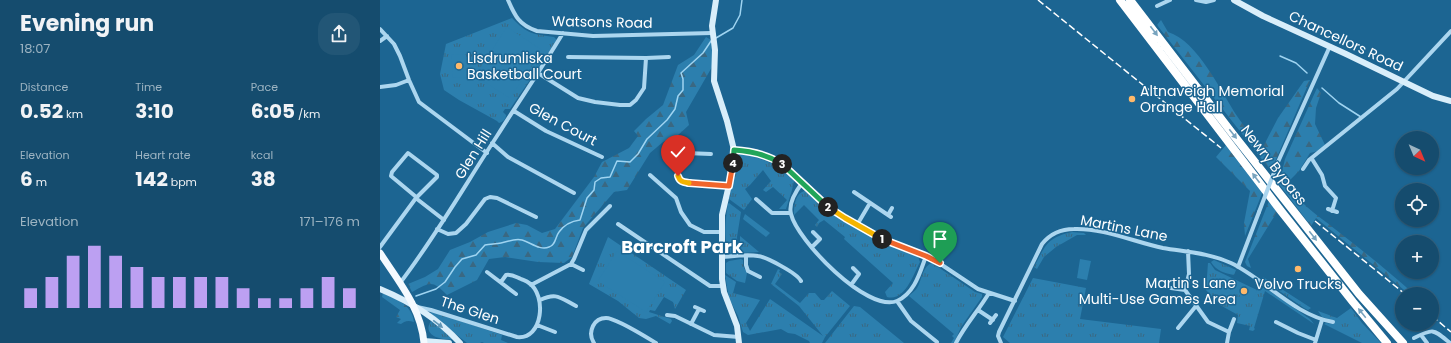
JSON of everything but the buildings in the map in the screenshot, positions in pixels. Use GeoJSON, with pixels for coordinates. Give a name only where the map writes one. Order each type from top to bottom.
{"type":"FeatureCollection","features":[{"type":"Feature","properties":{"kind":"highway","name":"Newry Bypass"},"geometry":{"type":"LineString","coordinates":[[1120,0],[1281,211],[1387,343]]}},
{"type":"Feature","properties":{"kind":"highway","name":"Newry Bypass"},"geometry":{"type":"LineString","coordinates":[[1130,0],[1232,134],[1359,294],[1403,343]]}},
{"type":"Feature","properties":{"kind":"main road"},"geometry":{"type":"LineString","coordinates":[[380,253],[415,307],[421,322],[424,342]]}},
{"type":"Feature","properties":{"kind":"street","name":"Watsons Road"},"geometry":{"type":"LineString","coordinates":[[508,0],[521,24],[537,32],[593,36],[713,38]]}},
{"type":"Feature","properties":{"kind":"street"},"geometry":{"type":"LineString","coordinates":[[666,315],[675,316],[714,335],[739,340],[737,326],[723,286],[723,210],[729,186],[734,150],[727,121],[714,80],[713,16],[716,0]]}},
{"type":"Feature","properties":{"kind":"street"},"geometry":{"type":"LineString","coordinates":[[1157,6],[1170,0]]}},
{"type":"Feature","properties":{"kind":"street"},"geometry":{"type":"LineString","coordinates":[[1196,0],[1206,2],[1214,0]]}},
{"type":"Feature","properties":{"kind":"street","name":"Chancellors Road"},"geometry":{"type":"LineString","coordinates":[[1234,0],[1263,16],[1330,46],[1432,96],[1451,101]]}},
{"type":"Feature","properties":{"kind":"street"},"geometry":{"type":"LineString","coordinates":[[380,29],[394,44],[419,102],[487,152]]}},
{"type":"Feature","properties":{"kind":"street"},"geometry":{"type":"LineString","coordinates":[[1404,82],[1451,31]]}},
{"type":"Feature","properties":{"kind":"street","name":"Glen Hill"},"geometry":{"type":"LineString","coordinates":[[400,283],[444,220],[563,34]]}},
{"type":"Feature","properties":{"kind":"street"},"geometry":{"type":"LineString","coordinates":[[380,41],[387,36]]}},
{"type":"Feature","properties":{"kind":"street"},"geometry":{"type":"LineString","coordinates":[[1238,267],[1278,162],[1330,46]]}},
{"type":"Feature","properties":{"kind":"street"},"geometry":{"type":"LineString","coordinates":[[568,57],[669,57]]}},
{"type":"Feature","properties":{"kind":"street"},"geometry":{"type":"LineString","coordinates":[[538,73],[578,98],[595,102],[630,105],[636,100],[644,88],[646,58]]}},
{"type":"Feature","properties":{"kind":"street"},"geometry":{"type":"LineString","coordinates":[[380,87],[396,85],[409,80]]}},
{"type":"Feature","properties":{"kind":"street","name":"Chancellors Road"},"geometry":{"type":"LineString","coordinates":[[1303,169],[1312,159],[1389,97],[1404,82]]}},
{"type":"Feature","properties":{"kind":"street","name":"Glen Court"},"geometry":{"type":"LineString","coordinates":[[514,111],[546,131],[602,157]]}},
{"type":"Feature","properties":{"kind":"street"},"geometry":{"type":"LineString","coordinates":[[492,143],[508,157],[574,193]]}},
{"type":"Feature","properties":{"kind":"street"},"geometry":{"type":"LineString","coordinates":[[734,150],[749,152],[774,159],[787,168],[826,205],[845,218],[884,240],[940,263],[978,289],[1015,301]]}},
{"type":"Feature","properties":{"kind":"street"},"geometry":{"type":"LineString","coordinates":[[380,247],[416,198],[437,177],[437,175],[408,153],[392,172],[391,176],[416,198],[444,220]]}},
{"type":"Feature","properties":{"kind":"street"},"geometry":{"type":"LineString","coordinates":[[711,154],[686,153],[680,156],[679,180],[682,182],[729,186]]}},
{"type":"Feature","properties":{"kind":"street"},"geometry":{"type":"LineString","coordinates":[[1312,159],[1322,175],[1325,186],[1336,198],[1330,210],[1337,212]]}},
{"type":"Feature","properties":{"kind":"street"},"geometry":{"type":"LineString","coordinates":[[650,175],[676,198],[681,212],[690,224],[704,232],[722,232]]}},
{"type":"Feature","properties":{"kind":"street"},"geometry":{"type":"LineString","coordinates":[[802,183],[795,193],[791,204],[790,213],[794,223],[812,248],[834,271],[851,285],[872,298],[885,301],[897,301],[912,288],[917,280],[926,256]]}},
{"type":"Feature","properties":{"kind":"street"},"geometry":{"type":"LineString","coordinates":[[854,192],[890,216],[892,208]]}},
{"type":"Feature","properties":{"kind":"street"},"geometry":{"type":"LineString","coordinates":[[438,229],[448,234],[456,232],[466,224],[485,199],[490,197],[497,198],[536,218]]}},
{"type":"Feature","properties":{"kind":"street"},"geometry":{"type":"LineString","coordinates":[[756,199],[772,213],[790,213]]}},
{"type":"Feature","properties":{"kind":"street"},"geometry":{"type":"LineString","coordinates":[[857,225],[870,203]]}},
{"type":"Feature","properties":{"kind":"street"},"geometry":{"type":"LineString","coordinates":[[531,285],[571,264],[586,230],[610,206]]}},
{"type":"Feature","properties":{"kind":"street"},"geometry":{"type":"LineString","coordinates":[[618,224],[710,286],[723,286]]}},
{"type":"Feature","properties":{"kind":"street","name":"Martins Lane"},"geometry":{"type":"LineString","coordinates":[[1001,343],[998,336],[999,332],[1042,244],[1052,235],[1064,230],[1074,229],[1093,230],[1163,248],[1209,255],[1238,267],[1266,284],[1294,305],[1322,320],[1333,322]]}},
{"type":"Feature","properties":{"kind":"street"},"geometry":{"type":"LineString","coordinates":[[812,248],[820,240],[813,232]]}},
{"type":"Feature","properties":{"kind":"street"},"geometry":{"type":"LineString","coordinates":[[1185,290],[1189,274],[1188,251]]}},
{"type":"Feature","properties":{"kind":"street"},"geometry":{"type":"LineString","coordinates":[[746,256],[746,266],[748,271],[760,277]]}},
{"type":"Feature","properties":{"kind":"street"},"geometry":{"type":"LineString","coordinates":[[723,257],[759,256],[799,277],[801,280]]}},
{"type":"Feature","properties":{"kind":"street"},"geometry":{"type":"LineString","coordinates":[[571,264],[583,270]]}},
{"type":"Feature","properties":{"kind":"street"},"geometry":{"type":"LineString","coordinates":[[851,285],[859,274],[853,268]]}},
{"type":"Feature","properties":{"kind":"street"},"geometry":{"type":"LineString","coordinates":[[487,272],[516,294]]}},
{"type":"Feature","properties":{"kind":"street"},"geometry":{"type":"LineString","coordinates":[[501,282],[506,275],[511,274],[531,285],[540,300],[541,308],[537,324],[531,334],[526,337],[517,337],[518,343]]}},
{"type":"Feature","properties":{"kind":"street"},"geometry":{"type":"LineString","coordinates":[[1171,288],[1185,290],[1208,322],[1229,332]]}},
{"type":"Feature","properties":{"kind":"street"},"geometry":{"type":"LineString","coordinates":[[380,289],[415,307],[453,335],[460,343]]}},
{"type":"Feature","properties":{"kind":"street"},"geometry":{"type":"LineString","coordinates":[[956,343],[960,334],[989,293]]}},
{"type":"Feature","properties":{"kind":"street"},"geometry":{"type":"LineString","coordinates":[[540,300],[551,295],[559,297],[576,306]]}},
{"type":"Feature","properties":{"kind":"street"},"geometry":{"type":"LineString","coordinates":[[897,301],[910,321],[937,342]]}},
{"type":"Feature","properties":{"kind":"street"},"geometry":{"type":"LineString","coordinates":[[695,306],[704,312]]}},
{"type":"Feature","properties":{"kind":"street"},"geometry":{"type":"LineString","coordinates":[[1178,328],[1196,306]]}},
{"type":"Feature","properties":{"kind":"street","name":"The Glen"},"geometry":{"type":"LineString","coordinates":[[415,307],[431,310],[517,337]]}},
{"type":"Feature","properties":{"kind":"street"},"geometry":{"type":"LineString","coordinates":[[691,324],[699,309]]}},
{"type":"Feature","properties":{"kind":"street"},"geometry":{"type":"LineString","coordinates":[[978,310],[992,321],[996,315]]}},
{"type":"Feature","properties":{"kind":"street"},"geometry":{"type":"LineString","coordinates":[[594,343],[591,339],[590,333],[598,320],[604,318],[610,319],[656,343]]}},
{"type":"Feature","properties":{"kind":"street"},"geometry":{"type":"LineString","coordinates":[[1227,343],[1234,319]]}},
{"type":"Feature","properties":{"kind":"street"},"geometry":{"type":"LineString","coordinates":[[1276,322],[1316,342],[1322,320]]}},
{"type":"Feature","properties":{"kind":"street"},"geometry":{"type":"LineString","coordinates":[[537,324],[555,332]]}},
{"type":"Feature","properties":{"kind":"street"},"geometry":{"type":"LineString","coordinates":[[1414,338],[1431,330],[1435,331],[1450,343]]}},
{"type":"Feature","properties":{"kind":"street"},"geometry":{"type":"LineString","coordinates":[[1421,335],[1427,343]]}},
{"type":"Feature","properties":{"kind":"street"},"geometry":{"type":"LineString","coordinates":[[424,342],[449,343]]}},
{"type":"Feature","properties":{"kind":"green space"},"geometry":{"type":"Polygon","coordinates":[[[512,18],[526,30],[535,34],[554,37],[557,40],[510,109],[505,109],[503,112],[506,115],[505,118],[499,123],[444,90],[440,74],[446,44],[512,18]]]}},
{"type":"Feature","properties":{"kind":"green space"},"geometry":{"type":"Polygon","coordinates":[[[1161,20],[1168,32],[1179,37],[1199,56],[1240,120],[1263,147],[1278,118],[1304,81],[1310,80],[1271,171],[1157,25],[1161,20]]]}},
{"type":"Feature","properties":{"kind":"green space"},"geometry":{"type":"Polygon","coordinates":[[[507,27],[542,50],[510,98],[475,76],[507,27]]]}},
{"type":"Feature","properties":{"kind":"green space"},"geometry":{"type":"Polygon","coordinates":[[[706,37],[711,40],[712,45],[712,67],[686,112],[689,125],[677,136],[663,142],[650,153],[627,190],[614,192],[583,228],[572,257],[564,263],[538,262],[505,257],[489,259],[477,280],[447,295],[438,287],[431,284],[423,286],[412,292],[408,284],[425,277],[438,269],[450,250],[470,242],[488,232],[516,223],[527,225],[542,233],[555,229],[594,177],[602,162],[629,148],[638,136],[634,131],[663,105],[678,65],[694,55],[706,37]]]}},
{"type":"Feature","properties":{"kind":"green space","name":"Lisdrumliska Basketball Court"},"geometry":{"type":"Polygon","coordinates":[[[465,54],[467,77],[453,78],[451,55],[465,54]]]}},
{"type":"Feature","properties":{"kind":"green space"},"geometry":{"type":"Polygon","coordinates":[[[1317,88],[1321,93],[1316,108],[1315,124],[1325,145],[1318,151],[1310,153],[1299,171],[1287,183],[1297,198],[1406,287],[1400,287],[1316,218],[1311,226],[1279,184],[1285,159],[1317,88]]]}},
{"type":"Feature","properties":{"kind":"green space"},"geometry":{"type":"Polygon","coordinates":[[[1226,145],[1263,191],[1245,236],[1244,223],[1250,191],[1216,157],[1226,145]]]}},
{"type":"Feature","properties":{"kind":"green space"},"geometry":{"type":"Polygon","coordinates":[[[741,153],[777,166],[794,181],[786,209],[779,209],[787,200],[773,187],[766,192],[763,190],[771,181],[763,170],[745,189],[752,199],[744,210],[729,199],[737,157],[741,153]]]}},
{"type":"Feature","properties":{"kind":"green space"},"geometry":{"type":"Polygon","coordinates":[[[805,191],[830,213],[889,246],[918,257],[920,262],[912,279],[904,291],[899,295],[887,297],[885,292],[893,283],[844,239],[845,237],[824,220],[819,223],[817,227],[815,225],[819,220],[804,205],[794,215],[797,197],[805,191]]]}},
{"type":"Feature","properties":{"kind":"green space"},"geometry":{"type":"Polygon","coordinates":[[[1269,201],[1277,212],[1248,259],[1251,268],[1247,266],[1245,262],[1269,201]]]}},
{"type":"Feature","properties":{"kind":"green space"},"geometry":{"type":"Polygon","coordinates":[[[729,203],[741,212],[737,237],[738,253],[731,254],[726,244],[725,230],[726,215],[729,203]]]}},
{"type":"Feature","properties":{"kind":"green space"},"geometry":{"type":"Polygon","coordinates":[[[745,214],[770,233],[766,237],[743,219],[745,214]]]}},
{"type":"Feature","properties":{"kind":"green space"},"geometry":{"type":"Polygon","coordinates":[[[1072,232],[1084,233],[1086,235],[1077,235],[1056,247],[1044,257],[1037,269],[1034,267],[1044,248],[1052,240],[1063,234],[1072,232]]]}},
{"type":"Feature","properties":{"kind":"green space"},"geometry":{"type":"Polygon","coordinates":[[[740,236],[759,252],[740,253],[740,236]]]}},
{"type":"Feature","properties":{"kind":"green space"},"geometry":{"type":"Polygon","coordinates":[[[608,237],[686,290],[675,309],[673,302],[664,297],[655,311],[650,310],[649,312],[671,319],[672,321],[670,324],[656,316],[646,319],[639,318],[618,301],[589,284],[608,237]]]}},
{"type":"Feature","properties":{"kind":"green space"},"geometry":{"type":"Polygon","coordinates":[[[617,251],[665,282],[646,312],[598,281],[617,251]]]}},
{"type":"Feature","properties":{"kind":"green space"},"geometry":{"type":"Polygon","coordinates":[[[741,259],[743,260],[743,266],[747,273],[745,283],[737,281],[726,273],[726,263],[741,259]]]}},
{"type":"Feature","properties":{"kind":"green space"},"geometry":{"type":"Polygon","coordinates":[[[1080,259],[1091,261],[1087,280],[1077,278],[1080,259]]]}},
{"type":"Feature","properties":{"kind":"green space"},"geometry":{"type":"Polygon","coordinates":[[[1214,260],[1236,270],[1234,275],[1215,268],[1211,262],[1214,260]]]}},
{"type":"Feature","properties":{"kind":"green space"},"geometry":{"type":"Polygon","coordinates":[[[932,263],[975,292],[982,294],[982,297],[961,327],[954,343],[951,343],[954,338],[952,336],[954,334],[909,296],[917,288],[927,266],[932,263]]]}},
{"type":"Feature","properties":{"kind":"green space"},"geometry":{"type":"Polygon","coordinates":[[[1208,263],[1210,263],[1215,270],[1236,280],[1230,290],[1257,291],[1257,289],[1261,290],[1264,287],[1310,319],[1314,324],[1265,291],[1254,328],[1255,329],[1253,331],[1249,330],[1250,326],[1237,323],[1238,315],[1220,305],[1206,290],[1208,263]]]}},
{"type":"Feature","properties":{"kind":"green space"},"geometry":{"type":"Polygon","coordinates":[[[778,269],[782,274],[775,284],[800,303],[809,293],[815,293],[821,300],[824,300],[832,291],[850,306],[825,337],[822,343],[810,343],[809,341],[795,334],[788,333],[781,329],[748,335],[743,332],[738,316],[729,298],[725,275],[736,282],[733,293],[760,300],[746,323],[750,331],[770,299],[823,336],[799,306],[771,284],[778,269]]]}},
{"type":"Feature","properties":{"kind":"green space"},"geometry":{"type":"Polygon","coordinates":[[[1263,277],[1311,308],[1308,310],[1304,308],[1262,279],[1263,277]]]}},
{"type":"Feature","properties":{"kind":"green space"},"geometry":{"type":"Polygon","coordinates":[[[1033,278],[1086,288],[1080,319],[1161,329],[1159,343],[1010,343],[1003,337],[1033,278]]]}},
{"type":"Feature","properties":{"kind":"green space","name":"Martin's Lane Multi-Use Games Area"},"geometry":{"type":"Polygon","coordinates":[[[1236,280],[1257,290],[1252,301],[1230,291],[1236,280]]]}},
{"type":"Feature","properties":{"kind":"green space"},"geometry":{"type":"Polygon","coordinates":[[[383,293],[403,303],[413,316],[414,322],[408,321],[401,324],[397,323],[401,319],[396,317],[400,310],[382,297],[383,293]]]}},
{"type":"Feature","properties":{"kind":"green space"},"geometry":{"type":"Polygon","coordinates":[[[854,306],[860,307],[904,343],[825,343],[854,306]]]}},
{"type":"Feature","properties":{"kind":"green space"},"geometry":{"type":"Polygon","coordinates":[[[1351,308],[1362,323],[1381,343],[1362,343],[1324,324],[1334,324],[1335,321],[1322,317],[1318,311],[1337,318],[1351,308]]]}},
{"type":"Feature","properties":{"kind":"green space"},"geometry":{"type":"Polygon","coordinates":[[[434,312],[502,335],[501,340],[508,343],[467,343],[429,313],[434,312]]]}},
{"type":"Feature","properties":{"kind":"green space"},"geometry":{"type":"Polygon","coordinates":[[[431,321],[454,339],[439,338],[431,334],[429,326],[431,321]]]}},
{"type":"Feature","properties":{"kind":"waterway"},"geometry":{"type":"LineString","coordinates":[[716,38],[733,28],[740,15],[742,0]]}},
{"type":"Feature","properties":{"kind":"waterway"},"geometry":{"type":"LineString","coordinates":[[416,296],[436,289],[445,282],[462,259],[476,255],[485,245],[519,240],[542,248],[551,246],[563,227],[571,222],[580,220],[587,198],[594,190],[595,182],[601,178],[610,177],[617,161],[630,162],[638,154],[647,139],[667,120],[675,109],[678,96],[683,90],[683,79],[681,73],[703,53],[711,41]]}},
{"type":"Feature","properties":{"kind":"waterway"},"geometry":{"type":"LineString","coordinates":[[1280,56],[1296,63],[1307,73]]}},
{"type":"Feature","properties":{"kind":"waterway"},"geometry":{"type":"LineString","coordinates":[[1322,88],[1339,103],[1361,117]]}},
{"type":"Feature","properties":{"kind":"railway"},"geometry":{"type":"LineString","coordinates":[[1038,0],[1221,148]]}},
{"type":"Feature","properties":{"kind":"railway"},"geometry":{"type":"LineString","coordinates":[[1315,221],[1396,287]]}},
{"type":"Feature","properties":{"kind":"railway"},"geometry":{"type":"LineString","coordinates":[[1439,322],[1451,332]]}},
{"type":"Feature","properties":{"kind":"place","name":"Lisdrumliska Basketball Court"},"geometry":{"type":"Point","coordinates":[459,66]}},
{"type":"Feature","properties":{"kind":"place","name":"Altnaveigh Memorial Orange Hall"},"geometry":{"type":"Point","coordinates":[1132,99]}},
{"type":"Feature","properties":{"kind":"place","name":"Volvo Trucks"},"geometry":{"type":"Point","coordinates":[1298,269]}},
{"type":"Feature","properties":{"kind":"place","name":"Martin's Lane Multi-Use Games Area"},"geometry":{"type":"Point","coordinates":[1244,291]}},
{"type":"Feature","properties":{"kind":"district","name":"Barcroft Park"},"geometry":{"type":"Point","coordinates":[682,246]}},
{"type":"Feature","properties":{"kind":"route"},"geometry":{"type":"LineString","coordinates":[[678,176],[679,180],[682,182],[729,186],[734,150],[743,150],[763,155],[781,163],[836,213],[884,240],[940,263]]}}]}
